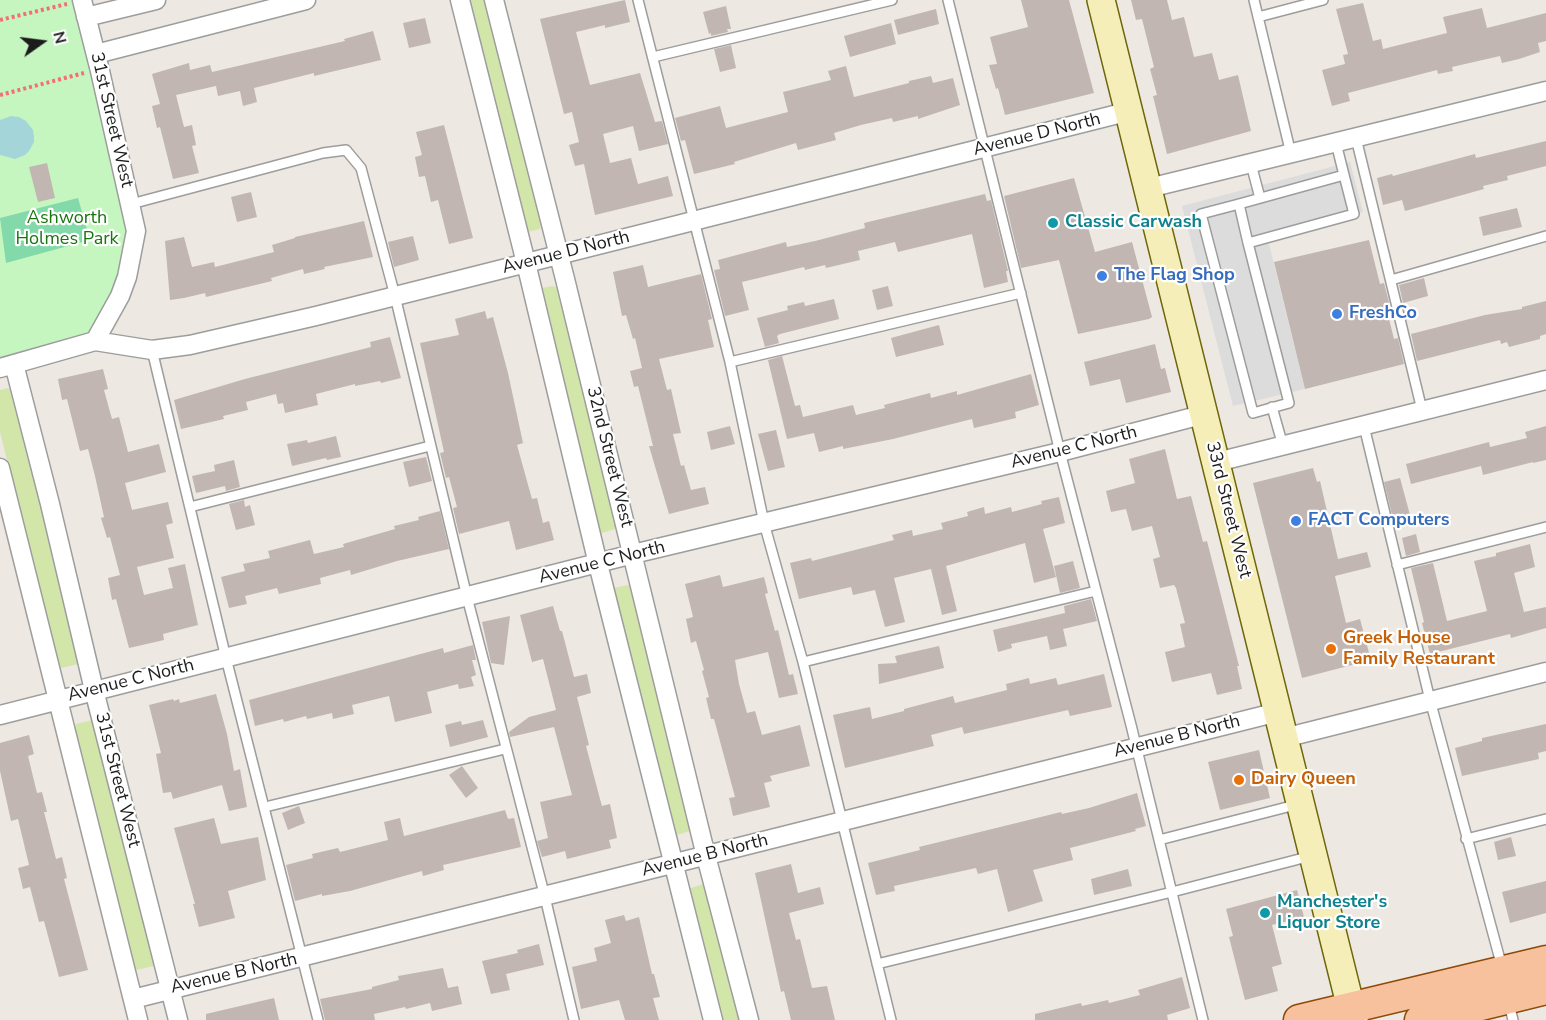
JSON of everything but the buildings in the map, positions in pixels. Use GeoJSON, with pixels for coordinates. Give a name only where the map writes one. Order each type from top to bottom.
{"type":"FeatureCollection","features":[{"type":"Feature","properties":{"kind":"main road","name":"33rd Street West"},"geometry":{"type":"LineString","coordinates":[[1101,0],[1352,1014]]}},
{"type":"Feature","properties":{"kind":"main road"},"geometry":{"type":"LineString","coordinates":[[1299,1020],[1508,997],[1546,962]]}},
{"type":"Feature","properties":{"kind":"main road"},"geometry":{"type":"LineString","coordinates":[[1433,1018],[1546,989]]}},
{"type":"Feature","properties":{"kind":"street"},"geometry":{"type":"LineString","coordinates":[[83,6],[156,0]]}},
{"type":"Feature","properties":{"kind":"street"},"geometry":{"type":"LineString","coordinates":[[98,62],[306,0]]}},
{"type":"Feature","properties":{"kind":"street","name":"32nd Street West"},"geometry":{"type":"LineString","coordinates":[[460,0],[598,564],[713,1020]]}},
{"type":"Feature","properties":{"kind":"street","name":"32nd Street West"},"geometry":{"type":"LineString","coordinates":[[494,0],[559,254],[706,856],[749,1020]]}},
{"type":"Feature","properties":{"kind":"street","name":"31st Street West"},"geometry":{"type":"LineString","coordinates":[[83,6],[136,231],[127,277],[120,296],[95,341]]}},
{"type":"Feature","properties":{"kind":"street"},"geometry":{"type":"LineString","coordinates":[[1149,188],[1546,91]]}},
{"type":"Feature","properties":{"kind":"street","name":"Avenue D North"},"geometry":{"type":"LineString","coordinates":[[7,366],[95,341],[152,350],[190,345],[1130,111]]}},
{"type":"Feature","properties":{"kind":"street","name":"31st Street West"},"geometry":{"type":"LineString","coordinates":[[7,366],[50,504],[94,690],[178,1020]]}},
{"type":"Feature","properties":{"kind":"street"},"geometry":{"type":"LineString","coordinates":[[1217,462],[1546,380]]}},
{"type":"Feature","properties":{"kind":"street","name":"Avenue C North"},"geometry":{"type":"LineString","coordinates":[[0,715],[633,554],[1060,452],[1205,414]]}},
{"type":"Feature","properties":{"kind":"street","name":"31st Street West"},"geometry":{"type":"LineString","coordinates":[[0,468],[138,1020]]}},
{"type":"Feature","properties":{"kind":"street"},"geometry":{"type":"LineString","coordinates":[[1284,738],[1546,672]]}},
{"type":"Feature","properties":{"kind":"street","name":"Avenue B North"},"geometry":{"type":"LineString","coordinates":[[133,999],[1278,712]]}},
{"type":"Feature","properties":{"kind":"lane"},"geometry":{"type":"LineString","coordinates":[[638,0],[730,362],[764,523],[803,662],[891,1020]]}},
{"type":"Feature","properties":{"kind":"lane"},"geometry":{"type":"LineString","coordinates":[[653,57],[892,0]]}},
{"type":"Feature","properties":{"kind":"lane"},"geometry":{"type":"LineString","coordinates":[[948,0],[1060,452],[1137,747],[1203,1020]]}},
{"type":"Feature","properties":{"kind":"lane"},"geometry":{"type":"LineString","coordinates":[[1254,0],[1290,154]]}},
{"type":"Feature","properties":{"kind":"lane"},"geometry":{"type":"LineString","coordinates":[[1258,17],[1323,0]]}},
{"type":"Feature","properties":{"kind":"lane"},"geometry":{"type":"LineString","coordinates":[[1356,138],[1422,410]]}},
{"type":"Feature","properties":{"kind":"lane"},"geometry":{"type":"LineString","coordinates":[[1248,243],[1354,214],[1336,143]]}},
{"type":"Feature","properties":{"kind":"lane"},"geometry":{"type":"LineString","coordinates":[[131,204],[323,153],[346,150],[361,168],[574,1020]]}},
{"type":"Feature","properties":{"kind":"lane"},"geometry":{"type":"LineString","coordinates":[[1251,164],[1260,198]]}},
{"type":"Feature","properties":{"kind":"lane"},"geometry":{"type":"LineString","coordinates":[[1239,204],[1289,403],[1253,412],[1201,214],[1344,176]]}},
{"type":"Feature","properties":{"kind":"lane"},"geometry":{"type":"LineString","coordinates":[[1391,280],[1546,236]]}},
{"type":"Feature","properties":{"kind":"lane"},"geometry":{"type":"LineString","coordinates":[[730,362],[1021,293]]}},
{"type":"Feature","properties":{"kind":"lane"},"geometry":{"type":"LineString","coordinates":[[152,350],[226,658],[318,1020]]}},
{"type":"Feature","properties":{"kind":"lane"},"geometry":{"type":"LineString","coordinates":[[1272,408],[1283,446]]}},
{"type":"Feature","properties":{"kind":"lane"},"geometry":{"type":"LineString","coordinates":[[1364,426],[1430,700],[1508,997]]}},
{"type":"Feature","properties":{"kind":"lane"},"geometry":{"type":"LineString","coordinates":[[190,507],[430,446]]}},
{"type":"Feature","properties":{"kind":"lane"},"geometry":{"type":"LineString","coordinates":[[1397,565],[1546,527]]}},
{"type":"Feature","properties":{"kind":"lane"},"geometry":{"type":"LineString","coordinates":[[803,662],[1096,591]]}},
{"type":"Feature","properties":{"kind":"lane"},"geometry":{"type":"LineString","coordinates":[[265,807],[505,749]]}},
{"type":"Feature","properties":{"kind":"lane"},"geometry":{"type":"LineString","coordinates":[[1159,840],[1301,803]]}},
{"type":"Feature","properties":{"kind":"lane"},"geometry":{"type":"LineString","coordinates":[[1466,839],[1546,819]]}},
{"type":"Feature","properties":{"kind":"lane"},"geometry":{"type":"LineString","coordinates":[[877,964],[1314,855]]}},
{"type":"Feature","properties":{"kind":"path"},"geometry":{"type":"LineString","coordinates":[[0,20],[83,6]]}},
{"type":"Feature","properties":{"kind":"path"},"geometry":{"type":"LineString","coordinates":[[0,95],[79,73],[98,62]]}},
{"type":"Feature","properties":{"kind":"green space","name":"Ashworth Holmes Park"},"geometry":{"type":"Polygon","coordinates":[[[0,0],[82,0],[136,231],[95,341],[0,368],[0,0]]]}},
{"type":"Feature","properties":{"kind":"green space"},"geometry":{"type":"Polygon","coordinates":[[[464,0],[484,0],[541,225],[540,229],[524,233],[464,0]]]}},
{"type":"Feature","properties":{"kind":"green space"},"geometry":{"type":"Polygon","coordinates":[[[78,198],[90,240],[6,263],[0,218],[78,198]]]}},
{"type":"Feature","properties":{"kind":"green space"},"geometry":{"type":"Polygon","coordinates":[[[556,287],[616,524],[615,529],[602,533],[599,532],[538,289],[556,287]]]}},
{"type":"Feature","properties":{"kind":"green space"},"geometry":{"type":"Polygon","coordinates":[[[8,388],[13,391],[80,659],[78,664],[62,668],[58,665],[0,432],[0,390],[8,388]]]}},
{"type":"Feature","properties":{"kind":"green space"},"geometry":{"type":"Polygon","coordinates":[[[631,586],[692,828],[690,831],[677,835],[673,833],[613,591],[614,588],[631,586]]]}},
{"type":"Feature","properties":{"kind":"green space"},"geometry":{"type":"Polygon","coordinates":[[[92,720],[155,963],[154,966],[136,970],[74,730],[76,724],[92,720]]]}},
{"type":"Feature","properties":{"kind":"green space"},"geometry":{"type":"Polygon","coordinates":[[[706,885],[741,1020],[720,1020],[688,889],[706,885]]]}},
{"type":"Feature","properties":{"kind":"shaded area"},"geometry":{"type":"Polygon","coordinates":[[[1350,162],[1363,212],[1267,236],[1305,389],[1233,406],[1182,206],[1350,162]]]}},
{"type":"Feature","properties":{"kind":"water"},"geometry":{"type":"Polygon","coordinates":[[[11,116],[26,121],[33,130],[34,136],[34,142],[29,151],[15,159],[0,155],[0,120],[11,116]]]}},
{"type":"Feature","properties":{"kind":"place","name":"Classic Carwash"},"geometry":{"type":"Point","coordinates":[1053,223]}},
{"type":"Feature","properties":{"kind":"place","name":"The Flag Shop"},"geometry":{"type":"Point","coordinates":[1102,276]}},
{"type":"Feature","properties":{"kind":"place","name":"FreshCo"},"geometry":{"type":"Point","coordinates":[1337,314]}},
{"type":"Feature","properties":{"kind":"place","name":"FACT Computers"},"geometry":{"type":"Point","coordinates":[1296,521]}},
{"type":"Feature","properties":{"kind":"place","name":"Greek House Family Restaurant"},"geometry":{"type":"Point","coordinates":[1331,649]}},
{"type":"Feature","properties":{"kind":"place","name":"Dairy Queen"},"geometry":{"type":"Point","coordinates":[1239,780]}},
{"type":"Feature","properties":{"kind":"place","name":"Manchester's Liquor Store"},"geometry":{"type":"Point","coordinates":[1265,913]}}]}
